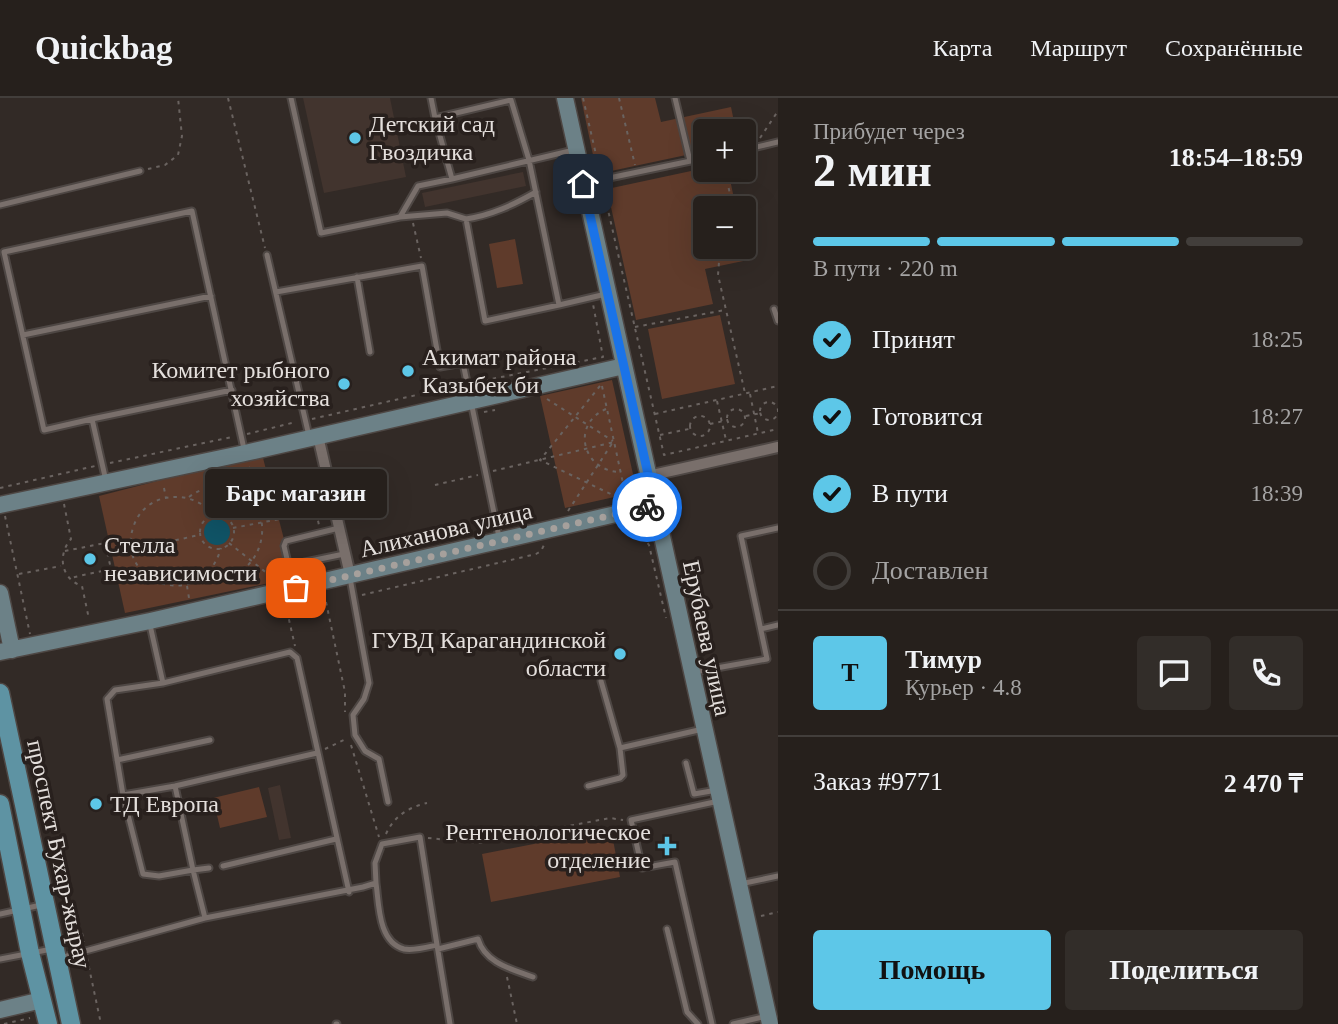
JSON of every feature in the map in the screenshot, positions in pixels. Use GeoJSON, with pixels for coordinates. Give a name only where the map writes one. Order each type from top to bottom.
{"type":"FeatureCollection","features":[{"type":"Feature","properties":{"kind":"main road","name":"проспект Бухар-жырау"},"geometry":{"type":"LineString","coordinates":[[0,694],[7,760],[71,1024]]}},
{"type":"Feature","properties":{"kind":"main road","name":"проспект Бухар-жырау"},"geometry":{"type":"LineString","coordinates":[[0,804],[42,1000],[40,1021]]}},
{"type":"Feature","properties":{"kind":"street","name":"Ерубаева улица"},"geometry":{"type":"LineString","coordinates":[[565,98],[583,184],[599,296],[624,366],[769,1020]]}},
{"type":"Feature","properties":{"kind":"street"},"geometry":{"type":"LineString","coordinates":[[3,510],[107,484],[249,458],[314,438],[470,402],[597,365],[624,366]]}},
{"type":"Feature","properties":{"kind":"street"},"geometry":{"type":"LineString","coordinates":[[314,438],[350,575]]}},
{"type":"Feature","properties":{"kind":"street"},"geometry":{"type":"LineString","coordinates":[[648,476],[778,447]]}},
{"type":"Feature","properties":{"kind":"street","name":"Алиханова улица"},"geometry":{"type":"LineString","coordinates":[[6,651],[150,621],[655,505]]}},
{"type":"Feature","properties":{"kind":"street"},"geometry":{"type":"LineString","coordinates":[[0,593],[6,651]]}},
{"type":"Feature","properties":{"kind":"street"},"geometry":{"type":"LineString","coordinates":[[0,1010],[42,1000]]}},
{"type":"Feature","properties":{"kind":"lane"},"geometry":{"type":"LineString","coordinates":[[291,98],[321,233],[400,217],[447,213],[466,219],[485,216],[536,192]]}},
{"type":"Feature","properties":{"kind":"lane"},"geometry":{"type":"LineString","coordinates":[[431,98],[452,178]]}},
{"type":"Feature","properties":{"kind":"lane"},"geometry":{"type":"LineString","coordinates":[[675,98],[690,161]]}},
{"type":"Feature","properties":{"kind":"lane"},"geometry":{"type":"LineString","coordinates":[[435,118],[510,99],[529,160],[559,305]]}},
{"type":"Feature","properties":{"kind":"lane"},"geometry":{"type":"LineString","coordinates":[[756,147],[778,142]]}},
{"type":"Feature","properties":{"kind":"lane"},"geometry":{"type":"LineString","coordinates":[[400,217],[418,186],[577,150]]}},
{"type":"Feature","properties":{"kind":"lane"},"geometry":{"type":"LineString","coordinates":[[583,184],[693,160]]}},
{"type":"Feature","properties":{"kind":"lane"},"geometry":{"type":"LineString","coordinates":[[0,205],[140,171]]}},
{"type":"Feature","properties":{"kind":"lane"},"geometry":{"type":"LineString","coordinates":[[232,390],[44,430],[4,252],[192,211],[232,390],[241,435],[249,458]]}},
{"type":"Feature","properties":{"kind":"lane"},"geometry":{"type":"LineString","coordinates":[[466,219],[485,321],[599,296]]}},
{"type":"Feature","properties":{"kind":"lane"},"geometry":{"type":"LineString","coordinates":[[267,256],[305,420],[314,438]]}},
{"type":"Feature","properties":{"kind":"lane"},"geometry":{"type":"LineString","coordinates":[[276,292],[422,266],[440,367],[463,363],[500,541]]}},
{"type":"Feature","properties":{"kind":"lane"},"geometry":{"type":"LineString","coordinates":[[357,278],[370,352]]}},
{"type":"Feature","properties":{"kind":"lane"},"geometry":{"type":"LineString","coordinates":[[23,335],[211,296]]}},
{"type":"Feature","properties":{"kind":"lane"},"geometry":{"type":"LineString","coordinates":[[774,309],[778,321]]}},
{"type":"Feature","properties":{"kind":"lane"},"geometry":{"type":"LineString","coordinates":[[93,419],[107,484]]}},
{"type":"Feature","properties":{"kind":"lane"},"geometry":{"type":"LineString","coordinates":[[339,528],[285,542],[284,546],[289,565],[344,554]]}},
{"type":"Feature","properties":{"kind":"lane"},"geometry":{"type":"LineString","coordinates":[[691,672],[767,659],[741,536],[778,528]]}},
{"type":"Feature","properties":{"kind":"lane"},"geometry":{"type":"LineString","coordinates":[[350,575],[369,683],[364,699],[353,715],[355,735],[365,751],[379,759],[388,802]]}},
{"type":"Feature","properties":{"kind":"lane"},"geometry":{"type":"LineString","coordinates":[[150,621],[163,683]]}},
{"type":"Feature","properties":{"kind":"lane"},"geometry":{"type":"LineString","coordinates":[[761,629],[778,625]]}},
{"type":"Feature","properties":{"kind":"lane"},"geometry":{"type":"LineString","coordinates":[[209,867],[159,876],[143,874],[123,795],[107,699],[116,690],[163,683],[290,652],[297,657],[349,891]]}},
{"type":"Feature","properties":{"kind":"lane"},"geometry":{"type":"LineString","coordinates":[[588,786],[623,775],[620,747],[601,681]]}},
{"type":"Feature","properties":{"kind":"lane"},"geometry":{"type":"LineString","coordinates":[[620,747],[703,729]]}},
{"type":"Feature","properties":{"kind":"lane"},"geometry":{"type":"LineString","coordinates":[[117,760],[210,740]]}},
{"type":"Feature","properties":{"kind":"lane"},"geometry":{"type":"LineString","coordinates":[[123,795],[175,786],[317,752]]}},
{"type":"Feature","properties":{"kind":"lane"},"geometry":{"type":"LineString","coordinates":[[686,763],[694,794],[718,796]]}},
{"type":"Feature","properties":{"kind":"lane"},"geometry":{"type":"LineString","coordinates":[[175,786],[205,918]]}},
{"type":"Feature","properties":{"kind":"lane"},"geometry":{"type":"LineString","coordinates":[[712,1024],[675,862],[642,868],[631,820],[718,796]]}},
{"type":"Feature","properties":{"kind":"lane"},"geometry":{"type":"LineString","coordinates":[[450,1024],[438,947],[419,837],[382,844],[376,854],[376,883],[384,933],[392,943],[405,949],[438,947],[478,939],[485,955],[505,967],[533,977]]}},
{"type":"Feature","properties":{"kind":"lane"},"geometry":{"type":"LineString","coordinates":[[223,866],[336,839]]}},
{"type":"Feature","properties":{"kind":"lane"},"geometry":{"type":"LineString","coordinates":[[739,884],[778,876]]}},
{"type":"Feature","properties":{"kind":"lane"},"geometry":{"type":"LineString","coordinates":[[0,959],[30,953],[86,951],[205,918],[349,891],[376,883]]}},
{"type":"Feature","properties":{"kind":"lane"},"geometry":{"type":"LineString","coordinates":[[0,914],[44,905]]}},
{"type":"Feature","properties":{"kind":"lane"},"geometry":{"type":"LineString","coordinates":[[667,929],[687,1012],[698,1024]]}},
{"type":"Feature","properties":{"kind":"lane"},"geometry":{"type":"LineString","coordinates":[[733,1024],[769,1020]]}},
{"type":"Feature","properties":{"kind":"path"},"geometry":{"type":"LineString","coordinates":[[140,171],[165,165],[178,155],[183,136],[178,98]]}},
{"type":"Feature","properties":{"kind":"path"},"geometry":{"type":"LineString","coordinates":[[228,98],[267,256]]}},
{"type":"Feature","properties":{"kind":"path"},"geometry":{"type":"LineString","coordinates":[[583,98],[664,454],[778,429]]}},
{"type":"Feature","properties":{"kind":"path"},"geometry":{"type":"LineString","coordinates":[[620,98],[636,173]]}},
{"type":"Feature","properties":{"kind":"path"},"geometry":{"type":"LineString","coordinates":[[756,144],[778,111]]}},
{"type":"Feature","properties":{"kind":"path"},"geometry":{"type":"LineString","coordinates":[[411,216],[422,266]]}},
{"type":"Feature","properties":{"kind":"path"},"geometry":{"type":"LineString","coordinates":[[725,259],[719,262],[718,275],[745,393]]}},
{"type":"Feature","properties":{"kind":"path"},"geometry":{"type":"LineString","coordinates":[[0,488],[467,384],[597,365],[603,356],[599,296]]}},
{"type":"Feature","properties":{"kind":"path"},"geometry":{"type":"LineString","coordinates":[[634,327],[726,310]]}},
{"type":"Feature","properties":{"kind":"path"},"geometry":{"type":"LineString","coordinates":[[601,385],[627,502],[540,460],[575,417],[601,385]]}},
{"type":"Feature","properties":{"kind":"path"},"geometry":{"type":"LineString","coordinates":[[654,414],[778,386]]}},
{"type":"Feature","properties":{"kind":"path"},"geometry":{"type":"LineString","coordinates":[[750,393],[758,434]]}},
{"type":"Feature","properties":{"kind":"path"},"geometry":{"type":"LineString","coordinates":[[546,398],[614,442]]}},
{"type":"Feature","properties":{"kind":"path"},"geometry":{"type":"LineString","coordinates":[[716,400],[726,441]]}},
{"type":"Feature","properties":{"kind":"path"},"geometry":{"type":"LineString","coordinates":[[768,402],[778,409],[770,420],[761,413],[761,407],[768,402]]}},
{"type":"Feature","properties":{"kind":"path"},"geometry":{"type":"LineString","coordinates":[[607,409],[592,419],[584,439],[592,460],[598,466],[611,472],[620,472]]}},
{"type":"Feature","properties":{"kind":"path"},"geometry":{"type":"LineString","coordinates":[[734,409],[745,416],[745,421],[737,427],[730,424],[728,419],[734,409]]}},
{"type":"Feature","properties":{"kind":"path"},"geometry":{"type":"LineString","coordinates":[[745,416],[761,413]]}},
{"type":"Feature","properties":{"kind":"path"},"geometry":{"type":"LineString","coordinates":[[699,417],[709,424],[708,432],[704,435],[694,434],[691,428],[691,422],[699,417]]}},
{"type":"Feature","properties":{"kind":"path"},"geometry":{"type":"LineString","coordinates":[[709,424],[728,419]]}},
{"type":"Feature","properties":{"kind":"path"},"geometry":{"type":"LineString","coordinates":[[659,435],[691,428]]}},
{"type":"Feature","properties":{"kind":"path"},"geometry":{"type":"LineString","coordinates":[[435,485],[614,442]]}},
{"type":"Feature","properties":{"kind":"path"},"geometry":{"type":"LineString","coordinates":[[568,511],[614,442]]}},
{"type":"Feature","properties":{"kind":"path"},"geometry":{"type":"LineString","coordinates":[[225,517],[238,491],[249,458]]}},
{"type":"Feature","properties":{"kind":"path"},"geometry":{"type":"LineString","coordinates":[[188,498],[216,486],[238,491],[255,505],[262,523],[262,540],[251,561],[242,570],[228,575],[206,574]]}},
{"type":"Feature","properties":{"kind":"path"},"geometry":{"type":"LineString","coordinates":[[164,488],[166,498]]}},
{"type":"Feature","properties":{"kind":"path"},"geometry":{"type":"LineString","coordinates":[[214,515],[202,523],[200,534],[205,544],[216,549],[229,543],[233,537],[233,528],[225,517],[214,515],[203,505],[188,498],[166,498],[153,502],[136,519],[132,530],[132,550],[137,565],[155,581],[166,585],[187,585],[201,580],[219,556],[221,548]]}},
{"type":"Feature","properties":{"kind":"path"},"geometry":{"type":"LineString","coordinates":[[352,504],[372,500]]}},
{"type":"Feature","properties":{"kind":"path"},"geometry":{"type":"LineString","coordinates":[[64,503],[71,539],[64,551],[63,565],[69,578],[82,586],[89,619]]}},
{"type":"Feature","properties":{"kind":"path"},"geometry":{"type":"LineString","coordinates":[[3,510],[30,635]]}},
{"type":"Feature","properties":{"kind":"path"},"geometry":{"type":"LineString","coordinates":[[629,511],[632,525],[649,545],[667,625]]}},
{"type":"Feature","properties":{"kind":"path"},"geometry":{"type":"LineString","coordinates":[[233,528],[316,512],[320,533]]}},
{"type":"Feature","properties":{"kind":"path"},"geometry":{"type":"LineString","coordinates":[[354,597],[536,554],[541,551],[551,529]]}},
{"type":"Feature","properties":{"kind":"path"},"geometry":{"type":"LineString","coordinates":[[108,556],[200,534]]}},
{"type":"Feature","properties":{"kind":"path"},"geometry":{"type":"LineString","coordinates":[[64,551],[105,543],[111,569],[69,578]]}},
{"type":"Feature","properties":{"kind":"path"},"geometry":{"type":"LineString","coordinates":[[229,543],[278,583]]}},
{"type":"Feature","properties":{"kind":"path"},"geometry":{"type":"LineString","coordinates":[[18,574],[63,565]]}},
{"type":"Feature","properties":{"kind":"path"},"geometry":{"type":"LineString","coordinates":[[187,585],[190,603]]}},
{"type":"Feature","properties":{"kind":"path"},"geometry":{"type":"LineString","coordinates":[[326,602],[345,692],[345,719]]}},
{"type":"Feature","properties":{"kind":"path"},"geometry":{"type":"LineString","coordinates":[[287,611],[297,657]]}},
{"type":"Feature","properties":{"kind":"path"},"geometry":{"type":"LineString","coordinates":[[347,731],[382,844]]}},
{"type":"Feature","properties":{"kind":"path"},"geometry":{"type":"LineString","coordinates":[[317,752],[349,738]]}},
{"type":"Feature","properties":{"kind":"path"},"geometry":{"type":"LineString","coordinates":[[382,844],[387,830],[396,818],[415,806],[427,803]]}},
{"type":"Feature","properties":{"kind":"path"},"geometry":{"type":"LineString","coordinates":[[419,837],[480,843],[610,818],[631,820]]}},
{"type":"Feature","properties":{"kind":"path"},"geometry":{"type":"LineString","coordinates":[[82,933],[101,1024]]}},
{"type":"Feature","properties":{"kind":"path"},"geometry":{"type":"LineString","coordinates":[[505,967],[517,1024]]}},
{"type":"Feature","properties":{"kind":"path"},"geometry":{"type":"LineString","coordinates":[[4,1024],[40,1021]]}},
{"type":"Feature","properties":{"kind":"shaded area","name":"Детский сад Гвоздичка"},"geometry":{"type":"Polygon","coordinates":[[[303,98],[390,98],[406,177],[324,193],[303,98]]]}},
{"type":"Feature","properties":{"kind":"shaded area"},"geometry":{"type":"Polygon","coordinates":[[[581,98],[655,98],[661,122],[731,107],[734,119],[693,119],[693,154],[597,174],[581,98]]]}},
{"type":"Feature","properties":{"kind":"shaded area"},"geometry":{"type":"Polygon","coordinates":[[[693,171],[693,182],[731,182],[733,196],[693,196],[693,259],[748,260],[705,269],[713,304],[636,320],[607,189],[693,171]]]}},
{"type":"Feature","properties":{"kind":"shaded area"},"geometry":{"type":"Polygon","coordinates":[[[523,172],[526,186],[425,207],[422,193],[523,172]]]}},
{"type":"Feature","properties":{"kind":"shaded area"},"geometry":{"type":"Polygon","coordinates":[[[515,239],[523,284],[497,288],[489,244],[515,239]]]}},
{"type":"Feature","properties":{"kind":"shaded area"},"geometry":{"type":"Polygon","coordinates":[[[720,315],[735,384],[662,399],[648,329],[720,315]]]}},
{"type":"Feature","properties":{"kind":"shaded area"},"geometry":{"type":"Polygon","coordinates":[[[612,380],[637,492],[565,508],[540,396],[612,380]]]}},
{"type":"Feature","properties":{"kind":"shaded area"},"geometry":{"type":"Polygon","coordinates":[[[262,454],[294,578],[125,613],[99,496],[262,454]]]}},
{"type":"Feature","properties":{"kind":"shaded area"},"geometry":{"type":"Polygon","coordinates":[[[280,785],[291,838],[279,840],[268,788],[280,785]]]}},
{"type":"Feature","properties":{"kind":"shaded area"},"geometry":{"type":"Polygon","coordinates":[[[259,787],[267,817],[220,828],[213,798],[259,787]]]}},
{"type":"Feature","properties":{"kind":"shaded area"},"geometry":{"type":"Polygon","coordinates":[[[611,829],[620,877],[491,902],[482,854],[611,829]]]}},
{"type":"Feature","properties":{"kind":"water"},"geometry":{"type":"Polygon","coordinates":[[[217,519],[226,523],[230,532],[226,541],[217,545],[208,541],[204,532],[208,523],[217,519]]]}},
{"type":"Feature","properties":{"kind":"way so far"},"geometry":{"type":"LineString","coordinates":[[296,588],[647,507]]}},
{"type":"Feature","properties":{"kind":"place","name":"Детский сад Гвоздичка"},"geometry":{"type":"Point","coordinates":[355,138]}},
{"type":"Feature","properties":{"kind":"place","name":"Акимат района Казыбек би"},"geometry":{"type":"Point","coordinates":[408,371]}},
{"type":"Feature","properties":{"kind":"place","name":"Комитет рыбного хозяйства"},"geometry":{"type":"Point","coordinates":[344,384]}},
{"type":"Feature","properties":{"kind":"place","name":"Стелла независимости"},"geometry":{"type":"Point","coordinates":[90,559]}},
{"type":"Feature","properties":{"kind":"place","name":"Барс магазин"},"geometry":{"type":"Point","coordinates":[296,588]}},
{"type":"Feature","properties":{"kind":"place","name":"ГУВД Карагандинской области"},"geometry":{"type":"Point","coordinates":[620,654]}},
{"type":"Feature","properties":{"kind":"place","name":"ТД Европа"},"geometry":{"type":"Point","coordinates":[96,804]}},
{"type":"Feature","properties":{"kind":"place","name":"Рентгенологическое отделение"},"geometry":{"type":"Point","coordinates":[667,846]}},
{"type":"Feature","properties":{"kind":"route"},"geometry":{"type":"LineString","coordinates":[[583,184],[655,505],[647,507]]}}]}
